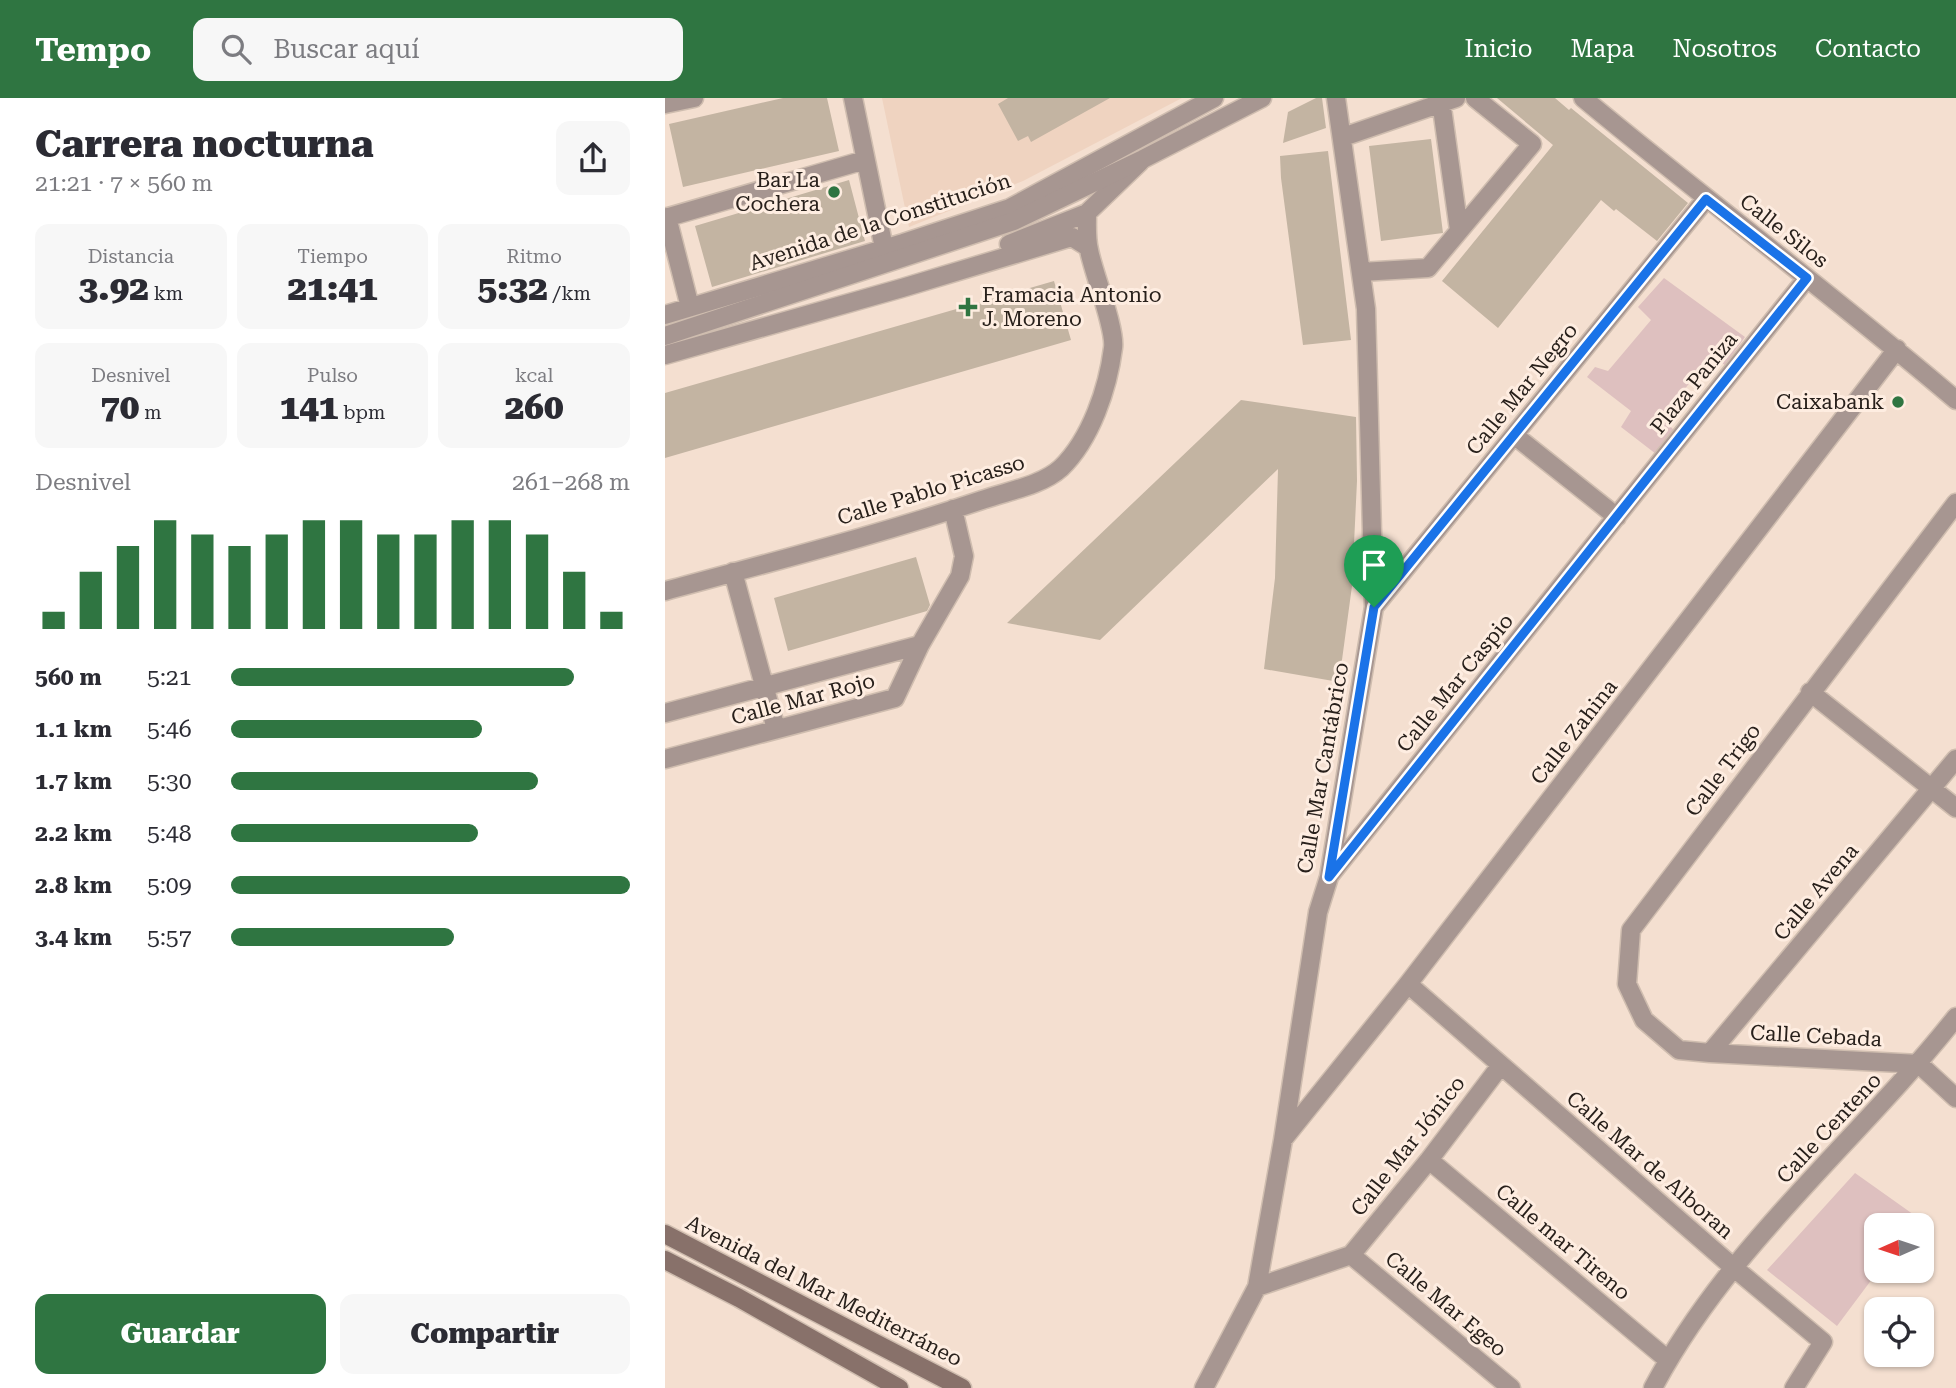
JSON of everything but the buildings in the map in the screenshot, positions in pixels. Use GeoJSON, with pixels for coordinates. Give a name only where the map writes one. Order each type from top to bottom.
{"type":"FeatureCollection","features":[{"type":"Feature","properties":{"kind":"main road","name":"Avenida del Mar Mediterráneo"},"geometry":{"type":"LineString","coordinates":[[665,1234],[962,1388]]}},
{"type":"Feature","properties":{"kind":"main road"},"geometry":{"type":"LineString","coordinates":[[665,1260],[739,1298],[899,1388]]}},
{"type":"Feature","properties":{"kind":"street"},"geometry":{"type":"LineString","coordinates":[[665,104],[694,98]]}},
{"type":"Feature","properties":{"kind":"street"},"geometry":{"type":"LineString","coordinates":[[853,98],[884,248]]}},
{"type":"Feature","properties":{"kind":"street","name":"Avenida de la Constitución"},"geometry":{"type":"LineString","coordinates":[[665,315],[1010,208],[1214,98]]}},
{"type":"Feature","properties":{"kind":"street","name":"Avenida de la Constitución"},"geometry":{"type":"LineString","coordinates":[[665,336],[1014,221],[1262,98]]}},
{"type":"Feature","properties":{"kind":"street","name":"Calle Mar Cantábrico"},"geometry":{"type":"LineString","coordinates":[[1204,1388],[1257,1287],[1318,912],[1329,877],[1374,607],[1366,309],[1336,98]]}},
{"type":"Feature","properties":{"kind":"street"},"geometry":{"type":"LineString","coordinates":[[1361,272],[1428,268],[1532,144],[1475,98]]}},
{"type":"Feature","properties":{"kind":"street","name":"Calle Silos"},"geometry":{"type":"LineString","coordinates":[[1583,98],[1897,349],[1956,400]]}},
{"type":"Feature","properties":{"kind":"street"},"geometry":{"type":"LineString","coordinates":[[1343,137],[1449,100],[1459,230]]}},
{"type":"Feature","properties":{"kind":"street","name":"Avenida de la Constitución"},"geometry":{"type":"LineString","coordinates":[[902,288],[1087,213],[1143,159]]}},
{"type":"Feature","properties":{"kind":"street"},"geometry":{"type":"LineString","coordinates":[[690,307],[666,217],[865,160]]}},
{"type":"Feature","properties":{"kind":"street","name":"Calle Mar Negro"},"geometry":{"type":"LineString","coordinates":[[1374,607],[1706,199]]}},
{"type":"Feature","properties":{"kind":"street","name":"Calle Pablo Picasso"},"geometry":{"type":"LineString","coordinates":[[665,592],[953,509],[1048,477],[1061,467],[1077,448],[1090,425],[1104,387],[1114,345],[1088,247],[1087,213]]}},
{"type":"Feature","properties":{"kind":"street","name":"Avenida de la Constitución"},"geometry":{"type":"LineString","coordinates":[[665,355],[1072,237],[1088,247]]}},
{"type":"Feature","properties":{"kind":"street","name":"Plaza Paniza"},"geometry":{"type":"LineString","coordinates":[[1617,517],[1807,278]]}},
{"type":"Feature","properties":{"kind":"street","name":"Calle Zahina"},"geometry":{"type":"LineString","coordinates":[[1283,1140],[1408,984],[1897,349]]}},
{"type":"Feature","properties":{"kind":"street"},"geometry":{"type":"LineString","coordinates":[[1514,435],[1617,517]]}},
{"type":"Feature","properties":{"kind":"street","name":"Calle Trigo"},"geometry":{"type":"LineString","coordinates":[[1710,1053],[1679,1050],[1644,1020],[1627,984],[1631,929],[1956,503]]}},
{"type":"Feature","properties":{"kind":"street","name":"Calle Mar Rojo"},"geometry":{"type":"LineString","coordinates":[[665,759],[895,698],[960,576],[964,556],[953,509]]}},
{"type":"Feature","properties":{"kind":"street","name":"Calle Mar Caspio"},"geometry":{"type":"LineString","coordinates":[[1329,877],[1617,517]]}},
{"type":"Feature","properties":{"kind":"street","name":"Calle Mar Rojo"},"geometry":{"type":"LineString","coordinates":[[733,572],[776,729]]}},
{"type":"Feature","properties":{"kind":"street","name":"Calle Mar Rojo"},"geometry":{"type":"LineString","coordinates":[[665,713],[921,645]]}},
{"type":"Feature","properties":{"kind":"street"},"geometry":{"type":"LineString","coordinates":[[1810,692],[1956,808]]}},
{"type":"Feature","properties":{"kind":"street","name":"Calle Avena"},"geometry":{"type":"LineString","coordinates":[[1710,1053],[1956,759]]}},
{"type":"Feature","properties":{"kind":"street","name":"Calle Mar de Alboran"},"geometry":{"type":"LineString","coordinates":[[1408,984],[1823,1342],[1794,1388]]}},
{"type":"Feature","properties":{"kind":"street","name":"Calle Centeno"},"geometry":{"type":"LineString","coordinates":[[1653,1388],[1668,1360],[1733,1267],[1919,1064],[1956,1017]]}},
{"type":"Feature","properties":{"kind":"street","name":"Calle Cebada"},"geometry":{"type":"LineString","coordinates":[[1710,1053],[1919,1064]]}},
{"type":"Feature","properties":{"kind":"street"},"geometry":{"type":"LineString","coordinates":[[1919,1064],[1956,1098]]}},
{"type":"Feature","properties":{"kind":"street","name":"Calle Mar Jónico"},"geometry":{"type":"LineString","coordinates":[[1351,1255],[1429,1160],[1501,1065]]}},
{"type":"Feature","properties":{"kind":"street","name":"Calle mar Tireno"},"geometry":{"type":"LineString","coordinates":[[1429,1160],[1668,1360]]}},
{"type":"Feature","properties":{"kind":"street"},"geometry":{"type":"LineString","coordinates":[[1257,1287],[1351,1255]]}},
{"type":"Feature","properties":{"kind":"street","name":"Calle Mar Egeo"},"geometry":{"type":"LineString","coordinates":[[1351,1255],[1511,1388]]}},
{"type":"Feature","properties":{"kind":"shaded area"},"geometry":{"type":"Polygon","coordinates":[[[882,98],[1182,98],[1023,181],[909,227],[882,98]]]}},
{"type":"Feature","properties":{"kind":"shaded area"},"geometry":{"type":"Polygon","coordinates":[[[1664,278],[1745,337],[1725,365],[1710,356],[1662,419],[1674,430],[1656,454],[1621,427],[1631,411],[1587,377],[1595,367],[1608,371],[1651,320],[1638,307],[1664,278]]]}},
{"type":"Feature","properties":{"kind":"shaded area"},"geometry":{"type":"Polygon","coordinates":[[[1855,1173],[1911,1213],[1864,1213],[1864,1283],[1869,1283],[1837,1326],[1767,1270],[1855,1173]]]}},
{"type":"Feature","properties":{"kind":"place","name":"Bar La Cochera"},"geometry":{"type":"Point","coordinates":[834,192]}},
{"type":"Feature","properties":{"kind":"place","name":"Framacia Antonio J. Moreno"},"geometry":{"type":"Point","coordinates":[968,307]}},
{"type":"Feature","properties":{"kind":"place","name":"Caixabank"},"geometry":{"type":"Point","coordinates":[1898,402]}},
{"type":"Feature","properties":{"kind":"route"},"geometry":{"type":"LineString","coordinates":[[1706,199],[1807,278],[1329,877],[1374,607],[1706,199]]}}]}
